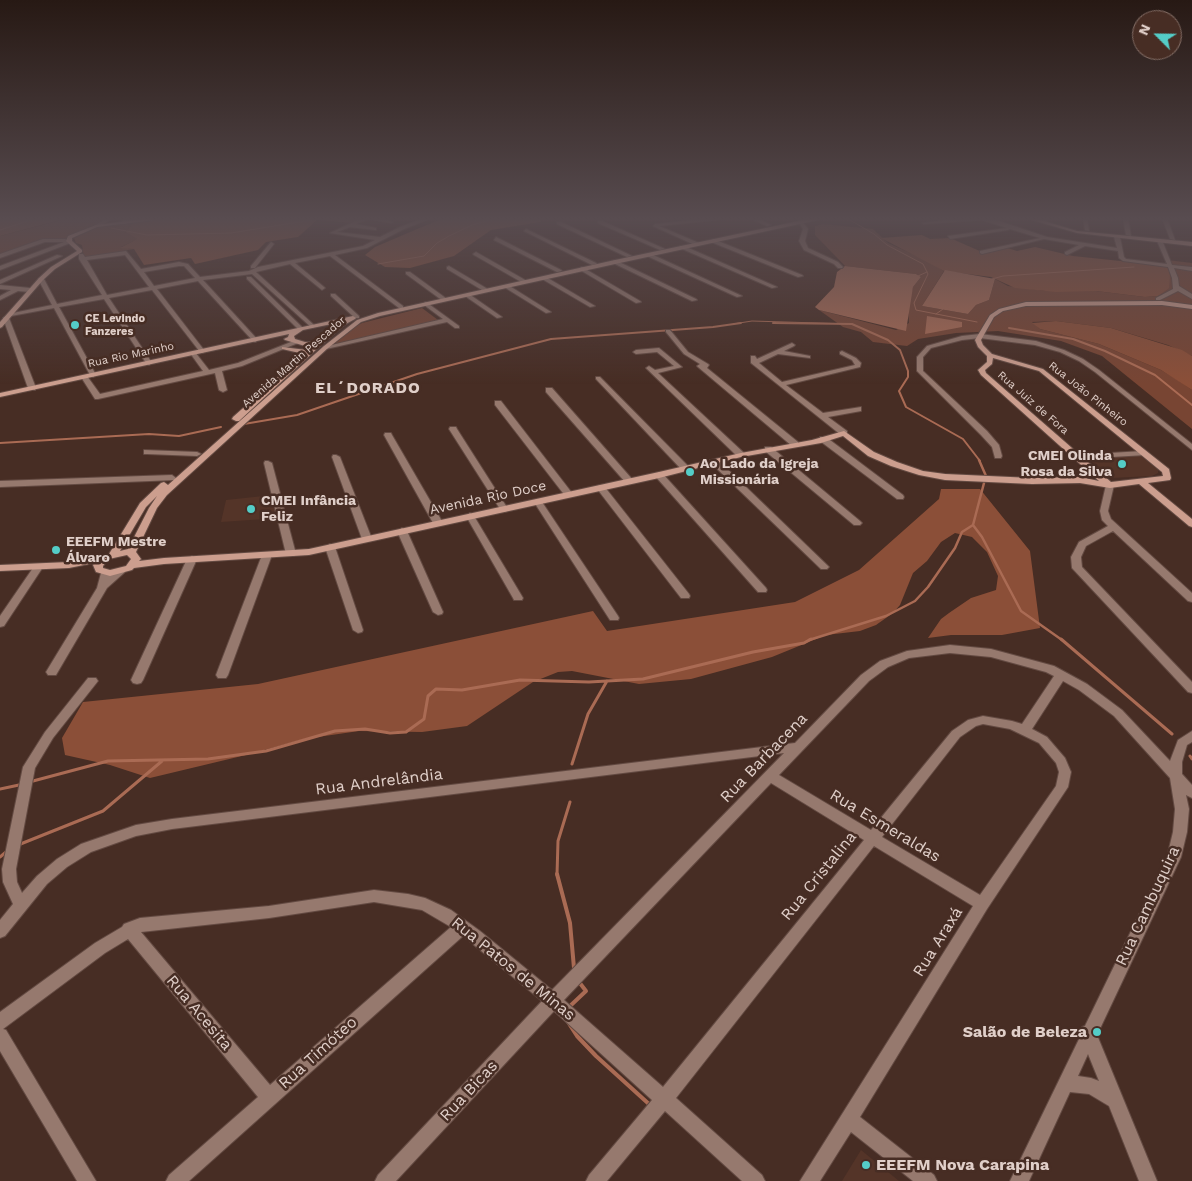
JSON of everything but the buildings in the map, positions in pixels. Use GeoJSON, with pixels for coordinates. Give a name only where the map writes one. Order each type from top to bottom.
{"type":"FeatureCollection","features":[{"type":"Feature","properties":{"kind":"street"},"geometry":{"type":"LineString","coordinates":[[2,280],[18,273]]}},
{"type":"Feature","properties":{"kind":"street"},"geometry":{"type":"LineString","coordinates":[[0,326],[30,290],[47,273]]}},
{"type":"Feature","properties":{"kind":"street"},"geometry":{"type":"LineString","coordinates":[[91,273],[149,363]]}},
{"type":"Feature","properties":{"kind":"street"},"geometry":{"type":"LineString","coordinates":[[142,273],[202,351]]}},
{"type":"Feature","properties":{"kind":"street"},"geometry":{"type":"LineString","coordinates":[[194,273],[255,340]]}},
{"type":"Feature","properties":{"kind":"street"},"geometry":{"type":"LineString","coordinates":[[0,311],[10,315],[233,273]]}},
{"type":"Feature","properties":{"kind":"street"},"geometry":{"type":"LineString","coordinates":[[240,273],[299,330],[291,335],[306,354]]}},
{"type":"Feature","properties":{"kind":"street"},"geometry":{"type":"LineString","coordinates":[[259,273],[313,326],[338,332]]}},
{"type":"Feature","properties":{"kind":"street"},"geometry":{"type":"LineString","coordinates":[[304,273],[322,288]]}},
{"type":"Feature","properties":{"kind":"street"},"geometry":{"type":"LineString","coordinates":[[356,273],[401,307]]}},
{"type":"Feature","properties":{"kind":"street"},"geometry":{"type":"LineString","coordinates":[[408,273],[444,299]]}},
{"type":"Feature","properties":{"kind":"street"},"geometry":{"type":"LineString","coordinates":[[458,273],[484,289]]}},
{"type":"Feature","properties":{"kind":"street"},"geometry":{"type":"LineString","coordinates":[[510,273],[524,281]]}},
{"type":"Feature","properties":{"kind":"street","name":"Avenida Martin Pescador"},"geometry":{"type":"LineString","coordinates":[[133,559],[159,499],[322,346],[355,318],[401,307],[467,295],[555,273]]}},
{"type":"Feature","properties":{"kind":"street","name":"Avenida Martin Pescador"},"geometry":{"type":"LineString","coordinates":[[113,554],[145,502],[306,354],[334,341],[338,332],[364,319],[484,289],[566,273]]}},
{"type":"Feature","properties":{"kind":"street"},"geometry":{"type":"LineString","coordinates":[[591,273],[638,302]]}},
{"type":"Feature","properties":{"kind":"street"},"geometry":{"type":"LineString","coordinates":[[637,273],[694,300]]}},
{"type":"Feature","properties":{"kind":"street"},"geometry":{"type":"LineString","coordinates":[[690,273],[739,296]]}},
{"type":"Feature","properties":{"kind":"street"},"geometry":{"type":"LineString","coordinates":[[742,273],[774,287]]}},
{"type":"Feature","properties":{"kind":"street"},"geometry":{"type":"LineString","coordinates":[[793,273],[800,276]]}},
{"type":"Feature","properties":{"kind":"street"},"geometry":{"type":"LineString","coordinates":[[1158,299],[1176,290],[1172,273]]}},
{"type":"Feature","properties":{"kind":"street"},"geometry":{"type":"LineString","coordinates":[[544,278],[592,306]]}},
{"type":"Feature","properties":{"kind":"street"},"geometry":{"type":"LineString","coordinates":[[41,279],[93,375]]}},
{"type":"Feature","properties":{"kind":"street"},"geometry":{"type":"LineString","coordinates":[[506,286],[548,312]]}},
{"type":"Feature","properties":{"kind":"street"},"geometry":{"type":"LineString","coordinates":[[1175,286],[1192,297]]}},
{"type":"Feature","properties":{"kind":"street"},"geometry":{"type":"LineString","coordinates":[[0,288],[30,290]]}},
{"type":"Feature","properties":{"kind":"street"},"geometry":{"type":"LineString","coordinates":[[0,298],[17,290]]}},
{"type":"Feature","properties":{"kind":"street"},"geometry":{"type":"LineString","coordinates":[[333,295],[355,318]]}},
{"type":"Feature","properties":{"kind":"street"},"geometry":{"type":"LineString","coordinates":[[467,295],[499,317]]}},
{"type":"Feature","properties":{"kind":"street"},"geometry":{"type":"LineString","coordinates":[[1048,303],[1074,300],[1158,299],[1192,305]]}},
{"type":"Feature","properties":{"kind":"street"},"geometry":{"type":"LineString","coordinates":[[990,359],[978,344],[988,320],[1001,310],[1026,304],[1048,303],[1162,303],[1192,305]]}},
{"type":"Feature","properties":{"kind":"street"},"geometry":{"type":"LineString","coordinates":[[426,304],[457,327]]}},
{"type":"Feature","properties":{"kind":"street"},"geometry":{"type":"LineString","coordinates":[[10,315],[32,388]]}},
{"type":"Feature","properties":{"kind":"street","name":"Rua Rio Marinho"},"geometry":{"type":"LineString","coordinates":[[0,395],[355,318]]}},
{"type":"Feature","properties":{"kind":"street"},"geometry":{"type":"LineString","coordinates":[[322,346],[448,320]]}},
{"type":"Feature","properties":{"kind":"street"},"geometry":{"type":"LineString","coordinates":[[668,331],[686,353],[706,365],[702,367],[795,444]]}},
{"type":"Feature","properties":{"kind":"street"},"geometry":{"type":"LineString","coordinates":[[998,456],[996,447],[984,433],[930,384],[920,371],[918,364],[922,352],[929,347],[962,338],[980,336],[1036,344],[1081,360],[1192,448]]}},
{"type":"Feature","properties":{"kind":"street","name":"Rua Rio Marinho"},"geometry":{"type":"LineString","coordinates":[[266,338],[322,346]]}},
{"type":"Feature","properties":{"kind":"street"},"geometry":{"type":"LineString","coordinates":[[85,377],[98,398],[254,361],[296,342]]}},
{"type":"Feature","properties":{"kind":"street"},"geometry":{"type":"LineString","coordinates":[[792,345],[754,360],[781,384],[852,440],[888,462],[934,476],[966,479],[1080,480],[1110,485],[1141,481],[1192,524]]}},
{"type":"Feature","properties":{"kind":"street"},"geometry":{"type":"LineString","coordinates":[[284,348],[306,354]]}},
{"type":"Feature","properties":{"kind":"street"},"geometry":{"type":"LineString","coordinates":[[636,352],[659,350],[679,366],[651,370],[740,455]]}},
{"type":"Feature","properties":{"kind":"street"},"geometry":{"type":"LineString","coordinates":[[775,352],[808,357]]}},
{"type":"Feature","properties":{"kind":"street"},"geometry":{"type":"LineString","coordinates":[[194,353],[208,372]]}},
{"type":"Feature","properties":{"kind":"street"},"geometry":{"type":"LineString","coordinates":[[781,384],[856,368],[858,363],[842,353]]}},
{"type":"Feature","properties":{"kind":"street","name":"Rua João Pinheiro"},"geometry":{"type":"LineString","coordinates":[[990,359],[1026,364],[1041,370],[1166,471],[1168,476],[1163,479],[1141,481]]}},
{"type":"Feature","properties":{"kind":"street","name":"Rua Juiz de Fora"},"geometry":{"type":"LineString","coordinates":[[990,359],[982,368],[984,374],[1110,485]]}},
{"type":"Feature","properties":{"kind":"street"},"geometry":{"type":"LineString","coordinates":[[218,370],[223,390]]}},
{"type":"Feature","properties":{"kind":"street"},"geometry":{"type":"LineString","coordinates":[[598,378],[685,468]]}},
{"type":"Feature","properties":{"kind":"street"},"geometry":{"type":"LineString","coordinates":[[549,390],[629,481]]}},
{"type":"Feature","properties":{"kind":"street"},"geometry":{"type":"LineString","coordinates":[[498,403],[569,495]]}},
{"type":"Feature","properties":{"kind":"street"},"geometry":{"type":"LineString","coordinates":[[822,416],[858,409]]}},
{"type":"Feature","properties":{"kind":"street"},"geometry":{"type":"LineString","coordinates":[[453,429],[504,509]]}},
{"type":"Feature","properties":{"kind":"street","name":"Avenida Rio Doce"},"geometry":{"type":"LineString","coordinates":[[822,440],[844,433]]}},
{"type":"Feature","properties":{"kind":"street"},"geometry":{"type":"LineString","coordinates":[[388,434],[438,523]]}},
{"type":"Feature","properties":{"kind":"street"},"geometry":{"type":"LineString","coordinates":[[822,440],[900,497]]}},
{"type":"Feature","properties":{"kind":"street","name":"Avenida Rio Doce"},"geometry":{"type":"LineString","coordinates":[[113,554],[133,559],[164,561],[266,556],[330,548],[768,449],[822,440],[852,440]]}},
{"type":"Feature","properties":{"kind":"street"},"geometry":{"type":"LineString","coordinates":[[768,449],[857,523]]}},
{"type":"Feature","properties":{"kind":"street"},"geometry":{"type":"LineString","coordinates":[[146,452],[197,454]]}},
{"type":"Feature","properties":{"kind":"street"},"geometry":{"type":"LineString","coordinates":[[1076,457],[1143,453]]}},
{"type":"Feature","properties":{"kind":"street"},"geometry":{"type":"LineString","coordinates":[[336,457],[367,539]]}},
{"type":"Feature","properties":{"kind":"street"},"geometry":{"type":"LineString","coordinates":[[715,462],[824,567]]}},
{"type":"Feature","properties":{"kind":"street"},"geometry":{"type":"LineString","coordinates":[[268,463],[291,554]]}},
{"type":"Feature","properties":{"kind":"street"},"geometry":{"type":"LineString","coordinates":[[659,475],[762,590]]}},
{"type":"Feature","properties":{"kind":"street"},"geometry":{"type":"LineString","coordinates":[[1080,480],[1098,476],[1125,483]]}},
{"type":"Feature","properties":{"kind":"street"},"geometry":{"type":"LineString","coordinates":[[0,484],[172,478]]}},
{"type":"Feature","properties":{"kind":"street"},"geometry":{"type":"LineString","coordinates":[[1110,485],[1104,511],[1107,520],[1192,599]]}},
{"type":"Feature","properties":{"kind":"street"},"geometry":{"type":"LineString","coordinates":[[601,488],[685,596]]}},
{"type":"Feature","properties":{"kind":"street"},"geometry":{"type":"LineString","coordinates":[[538,502],[614,618]]}},
{"type":"Feature","properties":{"kind":"street"},"geometry":{"type":"LineString","coordinates":[[470,516],[518,598]]}},
{"type":"Feature","properties":{"kind":"street"},"geometry":{"type":"LineString","coordinates":[[1114,527],[1082,544],[1076,557],[1078,568],[1192,689]]}},
{"type":"Feature","properties":{"kind":"street"},"geometry":{"type":"LineString","coordinates":[[402,531],[438,612]]}},
{"type":"Feature","properties":{"kind":"street"},"geometry":{"type":"LineString","coordinates":[[330,548],[358,630]]}},
{"type":"Feature","properties":{"kind":"street"},"geometry":{"type":"LineString","coordinates":[[102,588],[103,567],[113,554]]}},
{"type":"Feature","properties":{"kind":"street"},"geometry":{"type":"LineString","coordinates":[[222,674],[266,556]]}},
{"type":"Feature","properties":{"kind":"street"},"geometry":{"type":"LineString","coordinates":[[52,672],[102,588],[133,559]]}},
{"type":"Feature","properties":{"kind":"street"},"geometry":{"type":"LineString","coordinates":[[137,680],[192,559]]}},
{"type":"Feature","properties":{"kind":"street"},"geometry":{"type":"LineString","coordinates":[[0,568],[70,565],[103,567],[120,572]]}},
{"type":"Feature","properties":{"kind":"street"},"geometry":{"type":"LineString","coordinates":[[0,624],[38,567]]}},
{"type":"Feature","properties":{"kind":"street","name":"Rua Barbacena"},"geometry":{"type":"LineString","coordinates":[[553,1000],[865,678],[892,660],[907,655],[950,649],[991,654],[1050,669],[1061,675]]}},
{"type":"Feature","properties":{"kind":"street"},"geometry":{"type":"LineString","coordinates":[[1025,730],[1061,675],[1091,692],[1118,713],[1192,793]]}},
{"type":"Feature","properties":{"kind":"street"},"geometry":{"type":"LineString","coordinates":[[20,903],[10,882],[8,868],[29,767],[49,735],[92,681]]}},
{"type":"Feature","properties":{"kind":"street","name":"Rua Cristalina"},"geometry":{"type":"LineString","coordinates":[[595,1181],[664,1099],[948,742],[964,727],[983,720],[995,721],[1025,730]]}},
{"type":"Feature","properties":{"kind":"street","name":"Rua Araxá"},"geometry":{"type":"LineString","coordinates":[[809,1181],[850,1119],[982,904],[1064,780],[1065,772],[1052,749],[1043,740],[1025,730]]}},
{"type":"Feature","properties":{"kind":"street","name":"Rua Cambuquira"},"geometry":{"type":"LineString","coordinates":[[1019,1181],[1088,1033],[1174,857],[1180,832],[1182,809],[1176,775],[1176,762],[1182,742],[1192,735]]}},
{"type":"Feature","properties":{"kind":"street","name":"Rua Andrelândia"},"geometry":{"type":"LineString","coordinates":[[0,931],[20,903],[42,880],[78,853],[93,845],[136,831],[172,824],[799,747]]}},
{"type":"Feature","properties":{"kind":"street","name":"Rua Esmeraldas"},"geometry":{"type":"LineString","coordinates":[[771,777],[982,904]]}},
{"type":"Feature","properties":{"kind":"street","name":"Rua Patos de Minas"},"geometry":{"type":"LineString","coordinates":[[0,1022],[100,948],[130,929],[153,922],[269,912],[374,896],[390,896],[425,904],[446,915],[462,927],[553,1000],[756,1181]]}},
{"type":"Feature","properties":{"kind":"street","name":"Rua Timóteo"},"geometry":{"type":"LineString","coordinates":[[175,1181],[462,927]]}},
{"type":"Feature","properties":{"kind":"street","name":"Rua Acesita"},"geometry":{"type":"LineString","coordinates":[[130,929],[269,1097]]}},
{"type":"Feature","properties":{"kind":"street","name":"Rua Bicas"},"geometry":{"type":"LineString","coordinates":[[384,1181],[553,1000]]}},
{"type":"Feature","properties":{"kind":"street"},"geometry":{"type":"LineString","coordinates":[[1088,1033],[1148,1181]]}},
{"type":"Feature","properties":{"kind":"street"},"geometry":{"type":"LineString","coordinates":[[0,1036],[87,1181]]}},
{"type":"Feature","properties":{"kind":"street"},"geometry":{"type":"LineString","coordinates":[[1065,1084],[1091,1086],[1116,1101]]}},
{"type":"Feature","properties":{"kind":"street"},"geometry":{"type":"LineString","coordinates":[[850,1119],[928,1181]]}},
{"type":"Feature","properties":{"kind":"shaded area"},"geometry":{"type":"Polygon","coordinates":[[[837,273],[908,273],[921,277],[913,287],[906,331],[819,310],[815,307],[834,287],[837,273]]]}},
{"type":"Feature","properties":{"kind":"shaded area"},"geometry":{"type":"Polygon","coordinates":[[[908,273],[943,273],[922,306],[968,314],[976,305],[989,300],[995,279],[1008,286],[1046,291],[1096,291],[1145,297],[1158,296],[1170,273],[1192,273],[1192,356],[1168,345],[1111,328],[1056,321],[1032,322],[1040,329],[1099,344],[1161,370],[1176,379],[1192,390],[1192,429],[1102,356],[1061,341],[998,331],[956,333],[918,339],[907,346],[873,342],[861,332],[843,327],[819,310],[896,330],[909,323],[908,306],[913,287],[921,277],[908,273]]]}},
{"type":"Feature","properties":{"kind":"shaded area"},"geometry":{"type":"Polygon","coordinates":[[[943,273],[962,273],[995,279],[989,300],[976,305],[968,314],[922,306],[943,273]]]}},
{"type":"Feature","properties":{"kind":"shaded area"},"geometry":{"type":"Polygon","coordinates":[[[961,273],[1170,273],[1170,275],[1169,288],[1158,296],[1145,297],[1096,291],[1056,292],[1015,288],[991,277],[961,273]]]}},
{"type":"Feature","properties":{"kind":"shaded area"},"geometry":{"type":"Polygon","coordinates":[[[422,308],[438,320],[334,344],[348,330],[362,323],[422,308]]]}},
{"type":"Feature","properties":{"kind":"shaded area"},"geometry":{"type":"Polygon","coordinates":[[[927,316],[962,322],[962,327],[925,334],[927,316]]]}},
{"type":"Feature","properties":{"kind":"shaded area"},"geometry":{"type":"Polygon","coordinates":[[[1056,321],[1111,328],[1182,350],[1192,356],[1192,390],[1161,370],[1099,344],[1040,329],[1032,323],[1056,321]]]}},
{"type":"Feature","properties":{"kind":"shaded area","name":"CMEI Olinda Rosa da Silva"},"geometry":{"type":"Polygon","coordinates":[[[1139,454],[1158,470],[1158,473],[1152,476],[1111,478],[1087,458],[1139,454]]]}},
{"type":"Feature","properties":{"kind":"shaded area"},"geometry":{"type":"Polygon","coordinates":[[[941,489],[980,489],[1030,551],[1040,628],[1002,635],[951,635],[928,638],[941,619],[949,613],[971,598],[996,590],[998,576],[987,552],[972,537],[955,533],[941,542],[927,561],[913,573],[900,605],[893,613],[876,625],[860,631],[826,635],[772,657],[691,679],[639,684],[572,671],[558,672],[533,682],[467,726],[422,732],[359,731],[304,739],[150,778],[110,765],[65,755],[62,738],[83,702],[258,684],[593,611],[607,631],[795,602],[859,570],[939,499],[941,489]]]}},
{"type":"Feature","properties":{"kind":"shaded area","name":"CMEI Infância Feliz"},"geometry":{"type":"Polygon","coordinates":[[[273,495],[280,518],[221,522],[226,500],[273,495]]]}},
{"type":"Feature","properties":{"kind":"shaded area","name":"EEEFM Nova Carapina"},"geometry":{"type":"Polygon","coordinates":[[[861,1150],[899,1181],[842,1181],[861,1150]]]}},
{"type":"Feature","properties":{"kind":"waterway"},"geometry":{"type":"LineString","coordinates":[[918,276],[924,273]]}},
{"type":"Feature","properties":{"kind":"waterway"},"geometry":{"type":"LineString","coordinates":[[928,273],[914,303],[916,310],[936,314]]}},
{"type":"Feature","properties":{"kind":"waterway"},"geometry":{"type":"LineString","coordinates":[[992,279],[1003,276],[1045,273]]}},
{"type":"Feature","properties":{"kind":"waterway"},"geometry":{"type":"LineString","coordinates":[[936,314],[943,309]]}},
{"type":"Feature","properties":{"kind":"waterway"},"geometry":{"type":"LineString","coordinates":[[936,314],[977,322]]}},
{"type":"Feature","properties":{"kind":"waterway"},"geometry":{"type":"LineString","coordinates":[[733,324],[752,321],[850,324]]}},
{"type":"Feature","properties":{"kind":"waterway"},"geometry":{"type":"LineString","coordinates":[[244,424],[297,415],[417,374],[551,339],[713,327],[741,323]]}},
{"type":"Feature","properties":{"kind":"waterway"},"geometry":{"type":"LineString","coordinates":[[773,323],[850,324]]}},
{"type":"Feature","properties":{"kind":"waterway"},"geometry":{"type":"LineString","coordinates":[[850,324],[888,340],[900,350],[908,371],[908,377],[899,391],[906,407],[963,439],[980,461]]}},
{"type":"Feature","properties":{"kind":"waterway"},"geometry":{"type":"LineString","coordinates":[[1009,328],[1073,339],[1105,351],[1155,375],[1192,405]]}},
{"type":"Feature","properties":{"kind":"waterway"},"geometry":{"type":"LineString","coordinates":[[0,443],[149,434],[179,436],[221,427]]}},
{"type":"Feature","properties":{"kind":"waterway"},"geometry":{"type":"LineString","coordinates":[[979,460],[986,476]]}},
{"type":"Feature","properties":{"kind":"waterway"},"geometry":{"type":"LineString","coordinates":[[973,525],[984,483]]}},
{"type":"Feature","properties":{"kind":"waterway"},"geometry":{"type":"LineString","coordinates":[[810,640],[886,616],[915,601],[928,587],[955,548],[962,532],[973,525]]}},
{"type":"Feature","properties":{"kind":"waterway"},"geometry":{"type":"LineString","coordinates":[[973,525],[982,537],[1021,611],[1062,640]]}},
{"type":"Feature","properties":{"kind":"waterway"},"geometry":{"type":"LineString","coordinates":[[1061,639],[1172,734]]}},
{"type":"Feature","properties":{"kind":"waterway"},"geometry":{"type":"LineString","coordinates":[[607,681],[643,679],[753,652],[804,643],[810,640]]}},
{"type":"Feature","properties":{"kind":"waterway"},"geometry":{"type":"LineString","coordinates":[[33,781],[108,761],[208,759],[266,751],[335,731],[365,729],[390,733],[406,732],[424,719],[428,696],[436,689],[462,690],[520,680],[607,681]]}},
{"type":"Feature","properties":{"kind":"waterway"},"geometry":{"type":"LineString","coordinates":[[572,764],[588,714],[607,681]]}},
{"type":"Feature","properties":{"kind":"waterway"},"geometry":{"type":"LineString","coordinates":[[18,845],[103,811],[162,761]]}},
{"type":"Feature","properties":{"kind":"waterway"},"geometry":{"type":"LineString","coordinates":[[0,789],[19,785]]}},
{"type":"Feature","properties":{"kind":"waterway"},"geometry":{"type":"LineString","coordinates":[[557,874],[558,841],[570,802]]}},
{"type":"Feature","properties":{"kind":"waterway"},"geometry":{"type":"LineString","coordinates":[[0,857],[6,852]]}},
{"type":"Feature","properties":{"kind":"waterway"},"geometry":{"type":"LineString","coordinates":[[557,874],[570,923],[574,968]]}},
{"type":"Feature","properties":{"kind":"waterway"},"geometry":{"type":"LineString","coordinates":[[569,1007],[586,991],[579,982]]}},
{"type":"Feature","properties":{"kind":"waterway"},"geometry":{"type":"LineString","coordinates":[[568,1022],[577,1036],[596,1056],[650,1105]]}},
{"type":"Feature","properties":{"kind":"place","name":"CE Levindo Fanzeres"},"geometry":{"type":"Point","coordinates":[75,325]}},
{"type":"Feature","properties":{"kind":"place","name":"CMEI Olinda Rosa da Silva"},"geometry":{"type":"Point","coordinates":[1122,464]}},
{"type":"Feature","properties":{"kind":"place","name":"Ao Lado da Igreja Missionária"},"geometry":{"type":"Point","coordinates":[690,472]}},
{"type":"Feature","properties":{"kind":"place","name":"CMEI Infância Feliz"},"geometry":{"type":"Point","coordinates":[251,509]}},
{"type":"Feature","properties":{"kind":"place","name":"EEEFM Mestre Álvaro"},"geometry":{"type":"Point","coordinates":[56,550]}},
{"type":"Feature","properties":{"kind":"place","name":"Salão de Beleza"},"geometry":{"type":"Point","coordinates":[1097,1032]}},
{"type":"Feature","properties":{"kind":"place","name":"EEEFM Nova Carapina"},"geometry":{"type":"Point","coordinates":[866,1165]}},
{"type":"Feature","properties":{"kind":"district","name":"EL´DORADO"},"geometry":{"type":"Point","coordinates":[368,388]}}]}
